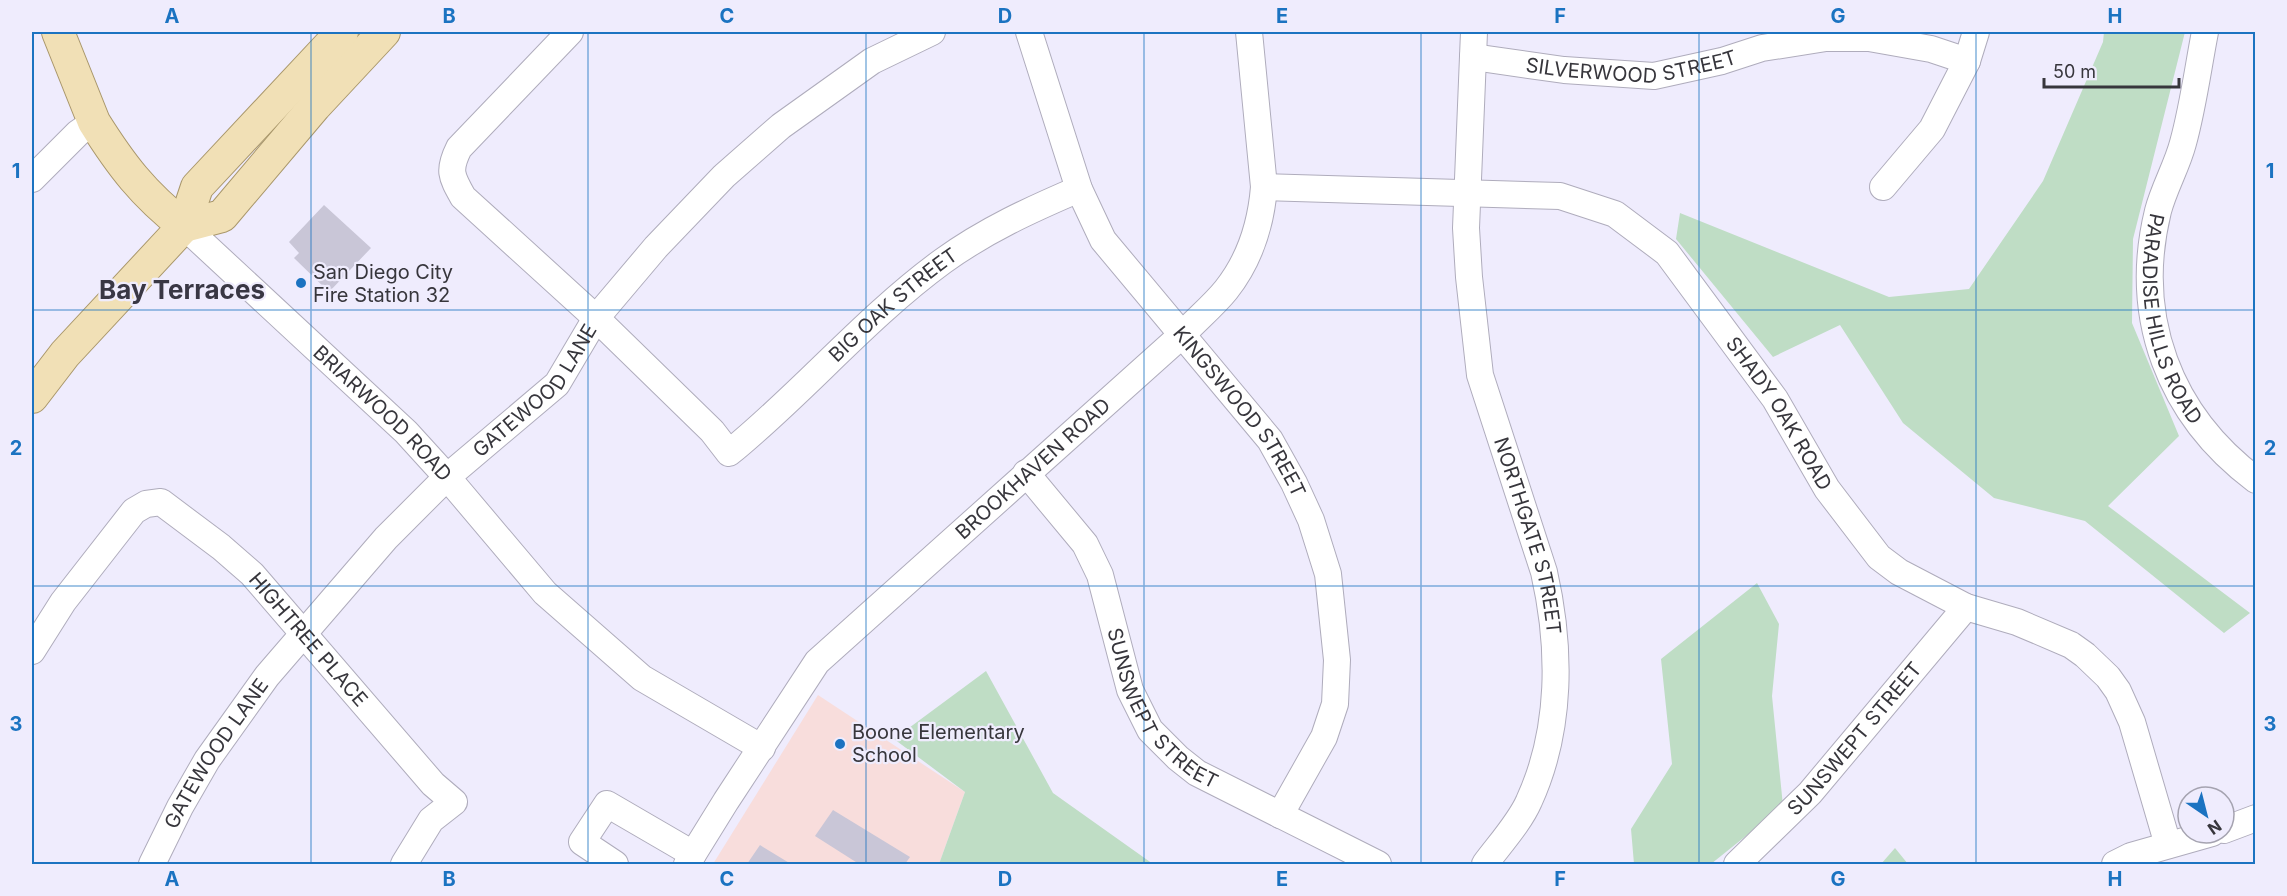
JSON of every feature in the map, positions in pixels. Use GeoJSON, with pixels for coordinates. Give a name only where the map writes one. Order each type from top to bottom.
{"type":"FeatureCollection","features":[{"type":"Feature","properties":{"kind":"main road","name":"BRIARWOOD ROAD"},"geometry":{"type":"LineString","coordinates":[[58,32],[94,122],[127,172],[157,205],[184,226]]}},
{"type":"Feature","properties":{"kind":"main road"},"geometry":{"type":"LineString","coordinates":[[32,397],[65,354],[184,226],[197,187],[342,32]]}},
{"type":"Feature","properties":{"kind":"main road"},"geometry":{"type":"LineString","coordinates":[[184,226],[222,216],[315,106],[384,32]]}},
{"type":"Feature","properties":{"kind":"street"},"geometry":{"type":"LineString","coordinates":[[570,32],[459,148],[451,164],[453,179],[463,197],[596,318]]}},
{"type":"Feature","properties":{"kind":"street","name":"GATEWOOD LANE"},"geometry":{"type":"LineString","coordinates":[[152,864],[180,807],[207,760],[267,676],[386,538],[447,477],[557,384],[596,318],[656,247],[724,176],[790,120],[872,61],[932,32]]}},
{"type":"Feature","properties":{"kind":"street","name":"KINGSWOOD STREET"},"geometry":{"type":"LineString","coordinates":[[1029,32],[1079,189],[1103,240],[1183,333],[1270,440],[1311,520],[1328,574],[1337,660],[1335,704],[1324,737],[1280,815]]}},
{"type":"Feature","properties":{"kind":"street","name":"BROOKHAVEN ROAD"},"geometry":{"type":"LineString","coordinates":[[690,859],[817,662],[1183,333],[1225,292],[1237,276],[1252,243],[1262,209],[1264,187],[1249,32]]}},
{"type":"Feature","properties":{"kind":"street","name":"NORTHGATE STREET"},"geometry":{"type":"LineString","coordinates":[[1474,32],[1466,228],[1480,375],[1544,572],[1551,601],[1556,660],[1552,719],[1539,776],[1528,803],[1485,864]]}},
{"type":"Feature","properties":{"kind":"street"},"geometry":{"type":"LineString","coordinates":[[1883,187],[1932,129],[1967,61],[1976,32]]}},
{"type":"Feature","properties":{"kind":"street","name":"PARADISE HILLS ROAD"},"geometry":{"type":"LineString","coordinates":[[2205,32],[2184,141],[2158,210],[2150,262],[2152,316],[2157,344],[2172,381],[2204,432],[2242,470],[2256,480]]}},
{"type":"Feature","properties":{"kind":"street","name":"SILVERWOOD STREET"},"geometry":{"type":"LineString","coordinates":[[1473,57],[1564,70],[1654,76],[1722,61],[1762,48],[1826,38],[1869,38],[1931,49],[1967,61]]}},
{"type":"Feature","properties":{"kind":"street"},"geometry":{"type":"LineString","coordinates":[[32,179],[78,133],[94,122]]}},
{"type":"Feature","properties":{"kind":"street","name":"SHADY OAK ROAD"},"geometry":{"type":"LineString","coordinates":[[1264,187],[1560,196],[1615,214],[1667,254],[1776,399],[1827,489],[1879,557],[1899,572],[1966,607],[2017,622],[2057,638],[2085,655],[2108,678],[2126,706],[2132,722],[2169,845]]}},
{"type":"Feature","properties":{"kind":"street","name":"BIG OAK STREET"},"geometry":{"type":"LineString","coordinates":[[596,318],[712,431],[729,453],[756,431],[899,297],[944,261],[1006,221],[1079,189]]}},
{"type":"Feature","properties":{"kind":"street","name":"BRIARWOOD ROAD"},"geometry":{"type":"LineString","coordinates":[[184,226],[406,432],[545,593],[642,678],[762,748]]}},
{"type":"Feature","properties":{"kind":"street","name":"SUNSWEPT STREET"},"geometry":{"type":"LineString","coordinates":[[1026,473],[1085,544],[1100,575],[1130,690],[1150,730],[1197,773],[1378,864]]}},
{"type":"Feature","properties":{"kind":"street","name":"HIGHTREE PLACE"},"geometry":{"type":"LineString","coordinates":[[32,651],[63,602],[134,511],[146,504],[161,502],[221,547],[252,574],[432,784],[454,802],[431,820],[404,864]]}},
{"type":"Feature","properties":{"kind":"street","name":"SUNSWEPT STREET"},"geometry":{"type":"LineString","coordinates":[[1737,864],[1810,793],[1966,607]]}},
{"type":"Feature","properties":{"kind":"street"},"geometry":{"type":"LineString","coordinates":[[615,864],[582,842],[607,804],[690,859]]}},
{"type":"Feature","properties":{"kind":"street"},"geometry":{"type":"LineString","coordinates":[[2236,826],[2256,818]]}},
{"type":"Feature","properties":{"kind":"street"},"geometry":{"type":"LineString","coordinates":[[2115,864],[2131,856],[2176,843]]}},
{"type":"Feature","properties":{"kind":"shaded area","name":"Boone Elementary School"},"geometry":{"type":"Polygon","coordinates":[[[818,695],[965,792],[939,864],[713,864],[818,695]]]}},
{"type":"Feature","properties":{"kind":"green space"},"geometry":{"type":"Polygon","coordinates":[[[2104,32],[2185,32],[2133,239],[2132,323],[2179,436],[2108,506],[2250,613],[2224,633],[2085,521],[1994,498],[1903,423],[1840,325],[1773,357],[1676,239],[1680,213],[1889,297],[1969,289],[2043,181],[2103,42],[2104,32]]]}},
{"type":"Feature","properties":{"kind":"green space"},"geometry":{"type":"Polygon","coordinates":[[[1757,583],[1779,624],[1772,696],[1783,806],[1711,864],[1634,864],[1631,829],[1672,764],[1661,659],[1757,583]]]}},
{"type":"Feature","properties":{"kind":"green space"},"geometry":{"type":"Polygon","coordinates":[[[986,671],[1053,793],[1153,864],[939,864],[965,792],[894,739],[986,671]]]}},
{"type":"Feature","properties":{"kind":"green space"},"geometry":{"type":"Polygon","coordinates":[[[1895,848],[1908,864],[1881,864],[1895,848]]]}},
{"type":"Feature","properties":{"kind":"building"},"geometry":{"type":"Polygon","coordinates":[[[324,205],[371,248],[329,292],[294,258],[299,253],[289,242],[324,205]]]}},
{"type":"Feature","properties":{"kind":"building"},"geometry":{"type":"Polygon","coordinates":[[[833,810],[910,857],[905,864],[859,864],[815,836],[833,810]]]}},
{"type":"Feature","properties":{"kind":"building"},"geometry":{"type":"Polygon","coordinates":[[[760,845],[763,847],[791,864],[747,864],[760,845]]]}},
{"type":"Feature","properties":{"kind":"place","name":"San Diego City Fire Station 32"},"geometry":{"type":"Point","coordinates":[301,283]}},
{"type":"Feature","properties":{"kind":"place","name":"Boone Elementary School"},"geometry":{"type":"Point","coordinates":[840,744]}},
{"type":"Feature","properties":{"kind":"district","name":"Bay Terraces"},"geometry":{"type":"Point","coordinates":[182,290]}}]}
